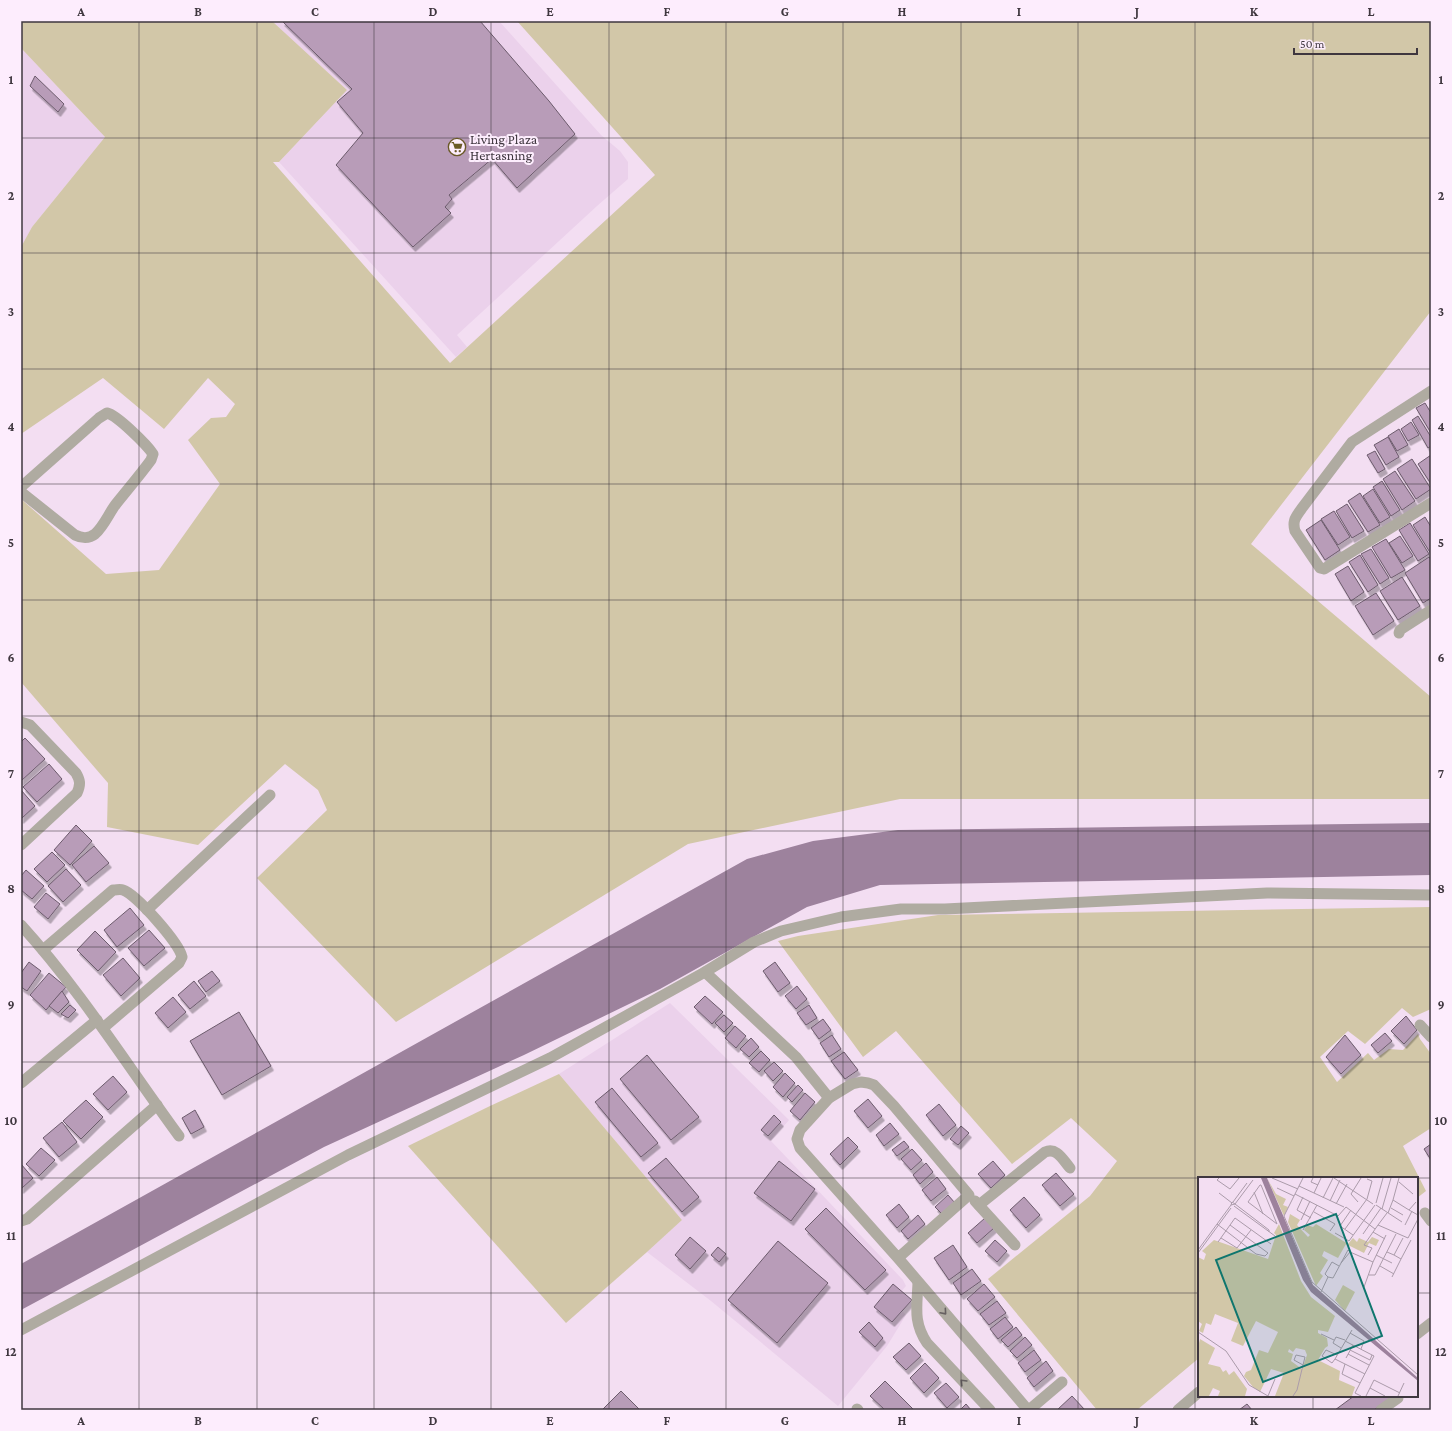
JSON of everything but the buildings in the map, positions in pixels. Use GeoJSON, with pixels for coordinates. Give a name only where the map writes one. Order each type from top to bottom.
{"type":"FeatureCollection","features":[{"type":"Feature","properties":{"kind":"street"},"geometry":{"type":"LineString","coordinates":[[1431,391],[1352,442],[1302,508],[1293,524],[1295,531],[1320,568],[1324,569],[1431,503]]}},
{"type":"Feature","properties":{"kind":"street"},"geometry":{"type":"LineString","coordinates":[[21,487],[99,418],[107,413],[114,416],[148,447],[152,454],[151,460],[116,504],[94,535],[88,537],[82,538],[75,535],[21,492]]}},
{"type":"Feature","properties":{"kind":"street"},"geometry":{"type":"LineString","coordinates":[[1399,633],[1400,630],[1431,610]]}},
{"type":"Feature","properties":{"kind":"street"},"geometry":{"type":"LineString","coordinates":[[21,722],[30,725],[76,773],[80,780],[80,786],[77,793],[21,845]]}},
{"type":"Feature","properties":{"kind":"street"},"geometry":{"type":"LineString","coordinates":[[147,910],[270,795]]}},
{"type":"Feature","properties":{"kind":"street"},"geometry":{"type":"LineString","coordinates":[[21,1083],[179,963],[182,957],[178,946],[147,910],[127,892],[121,889],[114,890],[43,950]]}},
{"type":"Feature","properties":{"kind":"street"},"geometry":{"type":"LineString","coordinates":[[21,1330],[348,1155],[550,1058],[705,972],[754,942],[781,931],[841,917],[901,909],[959,908],[1267,893],[1431,895]]}},
{"type":"Feature","properties":{"kind":"street"},"geometry":{"type":"LineString","coordinates":[[21,926],[43,950],[100,1024],[179,1136]]}},
{"type":"Feature","properties":{"kind":"street"},"geometry":{"type":"LineString","coordinates":[[705,972],[796,1057],[829,1098]]}},
{"type":"Feature","properties":{"kind":"street"},"geometry":{"type":"LineString","coordinates":[[1420,1025],[1431,1037]]}},
{"type":"Feature","properties":{"kind":"street"},"geometry":{"type":"LineString","coordinates":[[1015,1245],[969,1195],[894,1106],[874,1085],[861,1082],[852,1084],[829,1098],[800,1130],[797,1139],[803,1152],[898,1258],[1029,1410],[1062,1382]]}},
{"type":"Feature","properties":{"kind":"street"},"geometry":{"type":"LineString","coordinates":[[21,1221],[27,1220],[157,1105]]}},
{"type":"Feature","properties":{"kind":"street"},"geometry":{"type":"LineString","coordinates":[[979,1205],[1048,1150],[1054,1150],[1058,1153],[1070,1168]]}},
{"type":"Feature","properties":{"kind":"street"},"geometry":{"type":"LineString","coordinates":[[898,1258],[969,1195]]}},
{"type":"Feature","properties":{"kind":"street"},"geometry":{"type":"LineString","coordinates":[[918,1283],[918,1328],[926,1343],[990,1410]]}},
{"type":"Feature","properties":{"kind":"street"},"geometry":{"type":"LineString","coordinates":[[1418,1331],[1431,1323]]}},
{"type":"Feature","properties":{"kind":"street"},"geometry":{"type":"LineString","coordinates":[[1178,1410],[1198,1393]]}},
{"type":"Feature","properties":{"kind":"street"},"geometry":{"type":"LineString","coordinates":[[1381,1410],[1398,1398]]}},
{"type":"Feature","properties":{"kind":"shaded area"},"geometry":{"type":"Polygon","coordinates":[[[21,21],[272,21],[347,90],[279,162],[273,162],[450,363],[655,175],[517,21],[1431,21],[1431,311],[1251,544],[1431,697],[1431,799],[900,799],[688,844],[396,1022],[257,878],[327,810],[318,790],[285,764],[198,845],[107,827],[108,783],[21,682],[21,499],[106,574],[159,570],[220,484],[188,440],[211,418],[226,417],[235,404],[208,378],[164,429],[103,378],[21,434],[21,247],[32,227],[105,137],[21,48],[21,21]]]}},
{"type":"Feature","properties":{"kind":"shaded area","name":"Living Plaza Hertasning"},"geometry":{"type":"Polygon","coordinates":[[[272,21],[499,21],[601,135],[620,151],[628,162],[628,179],[457,335],[467,347],[456,357],[279,162],[347,90],[272,21]]]}},
{"type":"Feature","properties":{"kind":"shaded area"},"geometry":{"type":"Polygon","coordinates":[[[21,48],[105,137],[32,227],[21,247],[21,48]]]}},
{"type":"Feature","properties":{"kind":"shaded area"},"geometry":{"type":"Polygon","coordinates":[[[1431,823],[1431,875],[880,885],[807,907],[660,989],[524,1055],[324,1147],[21,1310],[21,1264],[747,859],[813,841],[898,830],[1431,823]]]}},
{"type":"Feature","properties":{"kind":"shaded area"},"geometry":{"type":"Polygon","coordinates":[[[1431,907],[1431,1009],[1413,1017],[1402,1008],[1365,1044],[1348,1031],[1320,1057],[1337,1082],[1368,1053],[1374,1060],[1389,1049],[1403,1050],[1418,1034],[1431,1054],[1431,1128],[1403,1146],[1426,1191],[1418,1197],[1418,1177],[1198,1177],[1198,1359],[1137,1410],[1097,1410],[988,1279],[1090,1196],[1117,1161],[1071,1118],[1012,1164],[896,1031],[863,1057],[778,941],[798,936],[938,915],[1431,907]]]}},
{"type":"Feature","properties":{"kind":"shaded area"},"geometry":{"type":"Polygon","coordinates":[[[670,1003],[789,1120],[771,1141],[903,1280],[906,1286],[893,1301],[906,1315],[887,1346],[838,1406],[711,1301],[647,1252],[682,1220],[559,1074],[670,1003]]]}},
{"type":"Feature","properties":{"kind":"shaded area"},"geometry":{"type":"Polygon","coordinates":[[[559,1074],[682,1220],[566,1323],[408,1146],[559,1074]]]}},
{"type":"Feature","properties":{"kind":"place","name":"Living Plaza Hertasning"},"geometry":{"type":"Point","coordinates":[457,147]}}]}
